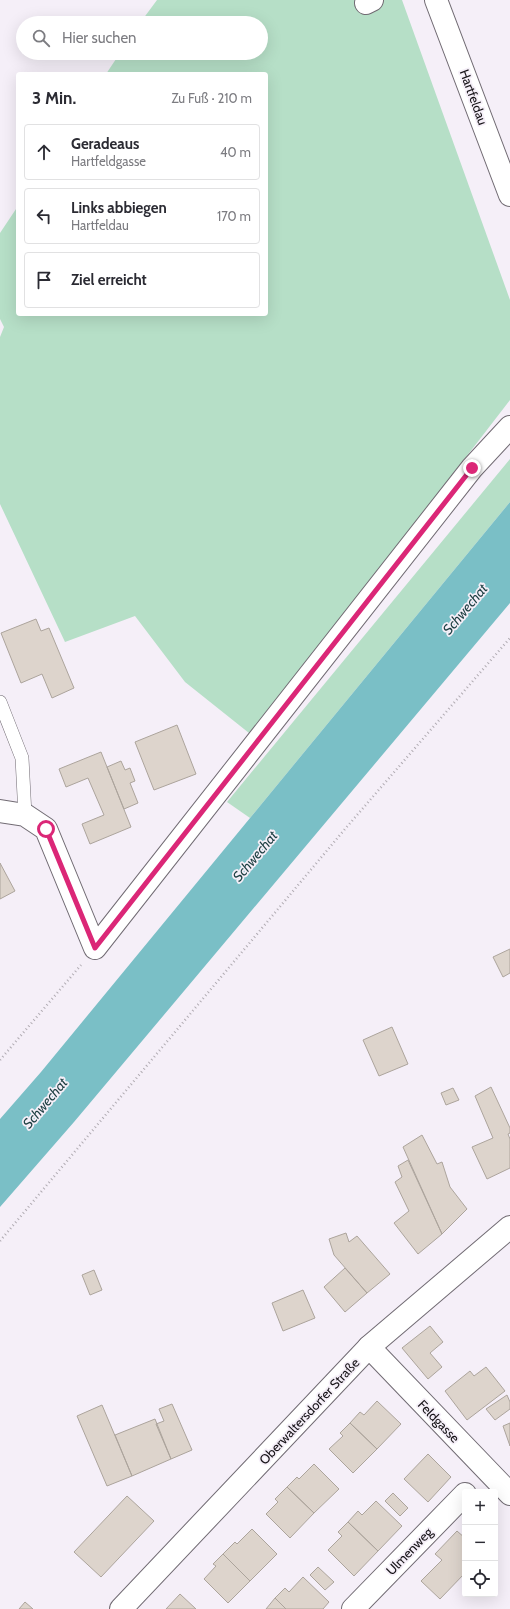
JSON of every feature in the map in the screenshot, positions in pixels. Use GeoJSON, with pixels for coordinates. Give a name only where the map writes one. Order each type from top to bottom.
{"type":"FeatureCollection","features":[{"type":"Feature","properties":{"kind":"street","name":"Hartfeldau"},"geometry":{"type":"LineString","coordinates":[[436,0],[510,195]]}},
{"type":"Feature","properties":{"kind":"street"},"geometry":{"type":"LineString","coordinates":[[0,811],[25,815],[46,829],[95,948],[472,468],[510,427]]}},
{"type":"Feature","properties":{"kind":"street","name":"Oberwaltersdorfer Straße"},"geometry":{"type":"LineString","coordinates":[[121,1609],[369,1347],[510,1226]]}},
{"type":"Feature","properties":{"kind":"street","name":"Feldgasse"},"geometry":{"type":"LineString","coordinates":[[369,1347],[510,1494]]}},
{"type":"Feature","properties":{"kind":"street","name":"Ulmenweg"},"geometry":{"type":"LineString","coordinates":[[470,1489],[487,1471]]}},
{"type":"Feature","properties":{"kind":"street","name":"Ulmenweg"},"geometry":{"type":"LineString","coordinates":[[353,1609],[462,1497]]}},
{"type":"Feature","properties":{"kind":"lane"},"geometry":{"type":"LineString","coordinates":[[0,702],[22,758],[25,815]]}},
{"type":"Feature","properties":{"kind":"path"},"geometry":{"type":"LineString","coordinates":[[0,1241],[345,829],[510,638]]}},
{"type":"Feature","properties":{"kind":"path"},"geometry":{"type":"LineString","coordinates":[[0,1060],[95,948]]}},
{"type":"Feature","properties":{"kind":"green space"},"geometry":{"type":"Polygon","coordinates":[[[157,0],[402,0],[510,300],[510,400],[321,645],[249,733],[185,682],[135,616],[65,642],[0,504],[0,337],[4,327],[0,319],[0,233],[16,209],[16,316],[268,316],[268,72],[107,72],[115,60],[268,60],[268,16],[145,16],[157,0]]]}},
{"type":"Feature","properties":{"kind":"green space"},"geometry":{"type":"Polygon","coordinates":[[[510,459],[510,502],[250,818],[227,802],[510,459]]]}},
{"type":"Feature","properties":{"kind":"water","name":"Schwechat"},"geometry":{"type":"Polygon","coordinates":[[[510,502],[510,603],[74,1122],[0,1207],[0,1119],[41,1072],[510,502]]]}},
{"type":"Feature","properties":{"kind":"building"},"geometry":{"type":"Polygon","coordinates":[[[36,619],[41,631],[49,628],[74,688],[52,698],[42,674],[21,683],[1,633],[36,619]]]}},
{"type":"Feature","properties":{"kind":"building"},"geometry":{"type":"Polygon","coordinates":[[[177,725],[196,774],[154,790],[135,742],[177,725]]]}},
{"type":"Feature","properties":{"kind":"building"},"geometry":{"type":"Polygon","coordinates":[[[101,752],[131,827],[90,844],[82,824],[104,815],[88,778],[66,787],[59,769],[101,752]]]}},
{"type":"Feature","properties":{"kind":"building"},"geometry":{"type":"Polygon","coordinates":[[[121,761],[125,770],[130,768],[135,781],[130,783],[138,803],[124,809],[107,767],[121,761]]]}},
{"type":"Feature","properties":{"kind":"building"},"geometry":{"type":"Polygon","coordinates":[[[0,863],[15,891],[0,899],[0,863]]]}},
{"type":"Feature","properties":{"kind":"building"},"geometry":{"type":"Polygon","coordinates":[[[510,949],[510,973],[503,977],[493,957],[510,949]]]}},
{"type":"Feature","properties":{"kind":"building"},"geometry":{"type":"Polygon","coordinates":[[[392,1027],[408,1064],[379,1076],[363,1040],[392,1027]]]}},
{"type":"Feature","properties":{"kind":"building"},"geometry":{"type":"Polygon","coordinates":[[[491,1087],[510,1128],[510,1133],[508,1134],[510,1139],[510,1168],[487,1179],[472,1147],[493,1138],[475,1096],[491,1087]]]}},
{"type":"Feature","properties":{"kind":"building"},"geometry":{"type":"Polygon","coordinates":[[[453,1088],[459,1100],[446,1105],[441,1093],[453,1088]]]}},
{"type":"Feature","properties":{"kind":"building"},"geometry":{"type":"Polygon","coordinates":[[[422,1135],[437,1164],[442,1162],[450,1187],[467,1209],[442,1234],[403,1147],[422,1135]]]}},
{"type":"Feature","properties":{"kind":"building"},"geometry":{"type":"Polygon","coordinates":[[[408,1160],[442,1234],[418,1254],[394,1223],[409,1211],[395,1182],[402,1177],[398,1166],[408,1160]]]}},
{"type":"Feature","properties":{"kind":"building"},"geometry":{"type":"Polygon","coordinates":[[[346,1233],[349,1242],[357,1236],[390,1274],[367,1293],[334,1255],[329,1239],[346,1233]]]}},
{"type":"Feature","properties":{"kind":"building"},"geometry":{"type":"Polygon","coordinates":[[[345,1268],[367,1293],[345,1312],[324,1287],[345,1268]]]}},
{"type":"Feature","properties":{"kind":"building"},"geometry":{"type":"Polygon","coordinates":[[[94,1270],[102,1290],[90,1295],[82,1275],[94,1270]]]}},
{"type":"Feature","properties":{"kind":"building"},"geometry":{"type":"Polygon","coordinates":[[[303,1290],[315,1318],[283,1331],[272,1303],[303,1290]]]}},
{"type":"Feature","properties":{"kind":"building"},"geometry":{"type":"Polygon","coordinates":[[[430,1326],[443,1342],[430,1353],[442,1367],[428,1379],[402,1348],[430,1326]]]}},
{"type":"Feature","properties":{"kind":"building"},"geometry":{"type":"Polygon","coordinates":[[[486,1367],[505,1391],[467,1420],[445,1391],[470,1371],[474,1376],[486,1367]]]}},
{"type":"Feature","properties":{"kind":"building"},"geometry":{"type":"Polygon","coordinates":[[[507,1395],[510,1402],[510,1409],[495,1420],[486,1409],[507,1395]]]}},
{"type":"Feature","properties":{"kind":"building"},"geometry":{"type":"Polygon","coordinates":[[[377,1401],[401,1424],[377,1449],[350,1423],[360,1412],[364,1415],[377,1401]]]}},
{"type":"Feature","properties":{"kind":"building"},"geometry":{"type":"Polygon","coordinates":[[[172,1404],[192,1450],[171,1459],[156,1424],[164,1421],[159,1409],[172,1404]]]}},
{"type":"Feature","properties":{"kind":"building"},"geometry":{"type":"Polygon","coordinates":[[[102,1405],[132,1476],[107,1486],[77,1416],[102,1405]]]}},
{"type":"Feature","properties":{"kind":"building"},"geometry":{"type":"Polygon","coordinates":[[[155,1419],[171,1459],[132,1476],[115,1435],[155,1419]]]}},
{"type":"Feature","properties":{"kind":"building"},"geometry":{"type":"Polygon","coordinates":[[[350,1423],[377,1449],[353,1473],[329,1449],[343,1436],[340,1433],[350,1423]]]}},
{"type":"Feature","properties":{"kind":"building"},"geometry":{"type":"Polygon","coordinates":[[[510,1423],[510,1446],[503,1426],[510,1423]]]}},
{"type":"Feature","properties":{"kind":"building"},"geometry":{"type":"Polygon","coordinates":[[[428,1454],[451,1477],[428,1502],[404,1479],[428,1454]]]}},
{"type":"Feature","properties":{"kind":"building"},"geometry":{"type":"Polygon","coordinates":[[[314,1464],[339,1489],[314,1513],[287,1487],[297,1477],[299,1479],[314,1464]]]}},
{"type":"Feature","properties":{"kind":"building"},"geometry":{"type":"Polygon","coordinates":[[[287,1487],[314,1513],[290,1538],[266,1514],[278,1502],[275,1499],[287,1487]]]}},
{"type":"Feature","properties":{"kind":"building"},"geometry":{"type":"Polygon","coordinates":[[[393,1493],[408,1508],[400,1516],[385,1501],[393,1493]]]}},
{"type":"Feature","properties":{"kind":"building"},"geometry":{"type":"Polygon","coordinates":[[[127,1496],[154,1521],[101,1577],[74,1552],[127,1496]]]}},
{"type":"Feature","properties":{"kind":"building"},"geometry":{"type":"Polygon","coordinates":[[[376,1501],[402,1526],[378,1551],[348,1522],[358,1511],[362,1515],[376,1501]]]}},
{"type":"Feature","properties":{"kind":"building"},"geometry":{"type":"Polygon","coordinates":[[[348,1522],[378,1551],[354,1576],[328,1550],[342,1536],[338,1532],[348,1522]]]}},
{"type":"Feature","properties":{"kind":"building"},"geometry":{"type":"Polygon","coordinates":[[[252,1529],[277,1554],[250,1581],[223,1554],[235,1542],[237,1544],[252,1529]]]}},
{"type":"Feature","properties":{"kind":"building"},"geometry":{"type":"Polygon","coordinates":[[[457,1531],[462,1535],[462,1576],[440,1599],[421,1581],[442,1560],[435,1554],[457,1531]]]}},
{"type":"Feature","properties":{"kind":"building"},"geometry":{"type":"Polygon","coordinates":[[[223,1554],[250,1581],[228,1603],[204,1579],[216,1566],[213,1564],[223,1554]]]}},
{"type":"Feature","properties":{"kind":"building"},"geometry":{"type":"Polygon","coordinates":[[[318,1567],[334,1582],[325,1590],[310,1575],[318,1567]]]}},
{"type":"Feature","properties":{"kind":"building"},"geometry":{"type":"Polygon","coordinates":[[[303,1577],[329,1602],[323,1609],[286,1609],[275,1598],[285,1588],[289,1592],[303,1577]]]}},
{"type":"Feature","properties":{"kind":"building"},"geometry":{"type":"Polygon","coordinates":[[[180,1594],[196,1609],[166,1609],[180,1594]]]}},
{"type":"Feature","properties":{"kind":"building"},"geometry":{"type":"Polygon","coordinates":[[[275,1598],[286,1609],[266,1609],[275,1598]]]}},
{"type":"Feature","properties":{"kind":"building"},"geometry":{"type":"Polygon","coordinates":[[[25,1602],[33,1609],[19,1609],[25,1602]]]}},
{"type":"Feature","properties":{"kind":"route"},"geometry":{"type":"LineString","coordinates":[[46,829],[95,948],[472,468]]}}]}
